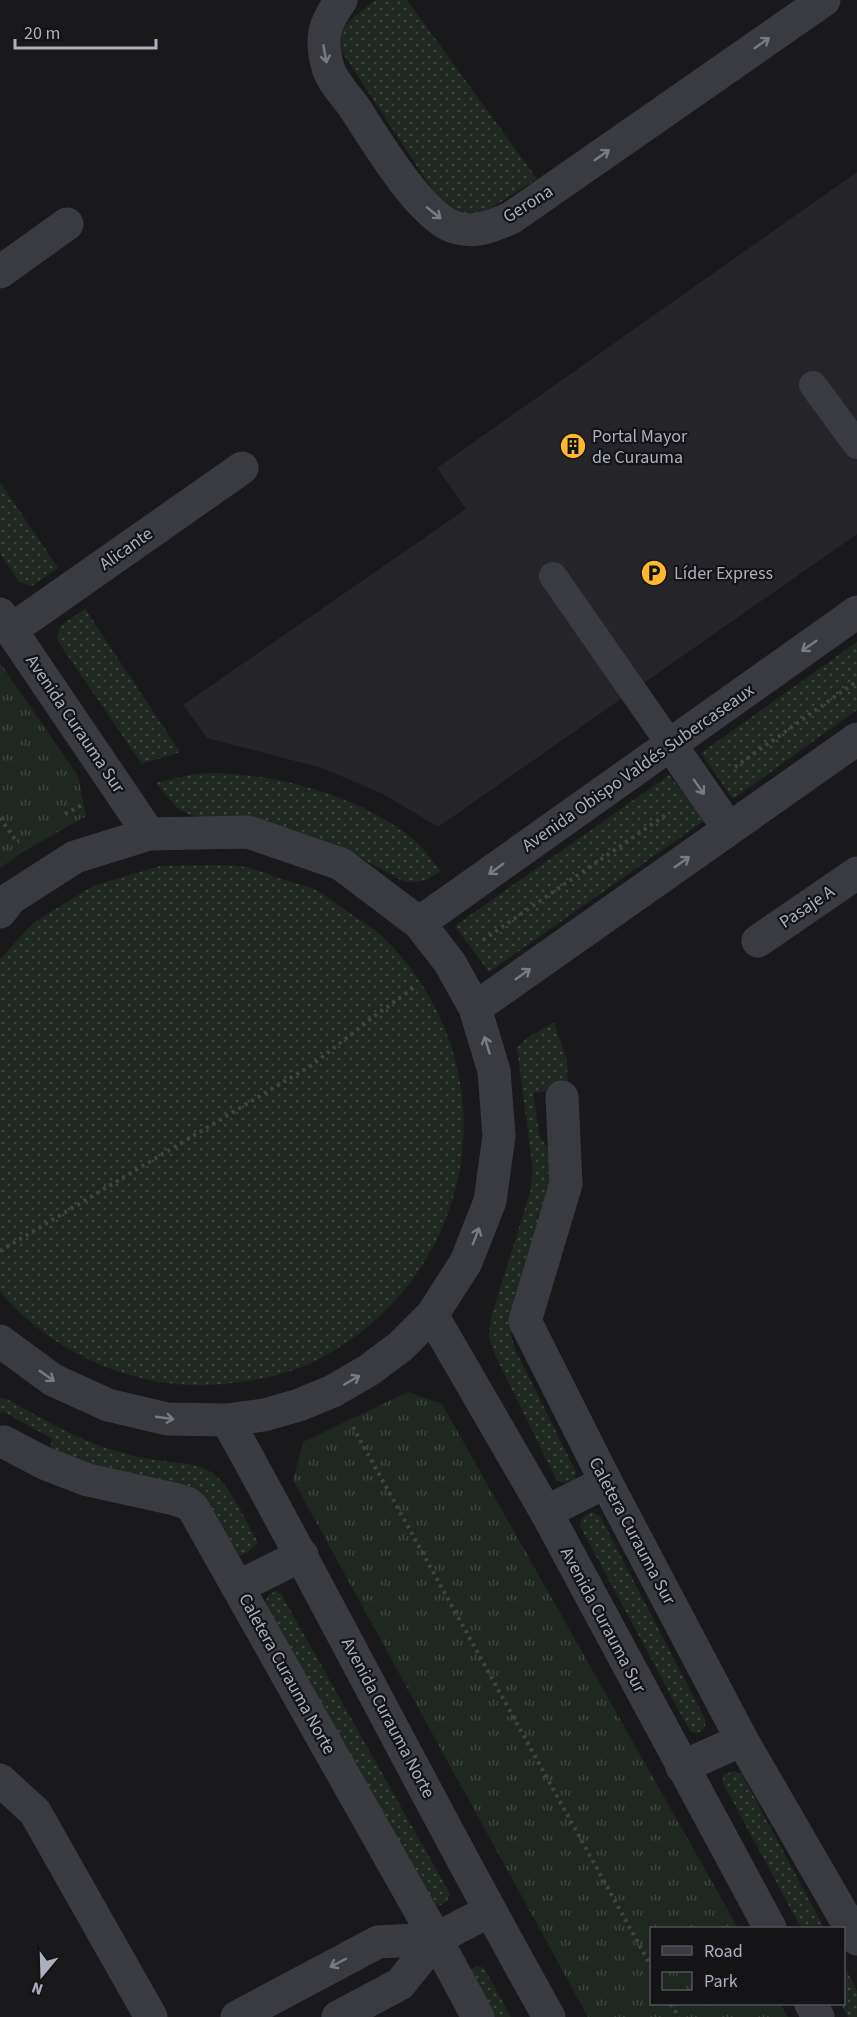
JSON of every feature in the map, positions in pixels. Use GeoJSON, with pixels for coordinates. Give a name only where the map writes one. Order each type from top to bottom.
{"type":"FeatureCollection","features":[{"type":"Feature","properties":{"kind":"street","name":"Gerona"},"geometry":{"type":"LineString","coordinates":[[341,0],[328,20],[324,36],[327,68],[407,186],[433,213],[455,228],[480,230],[511,218],[824,0]]}},
{"type":"Feature","properties":{"kind":"street"},"geometry":{"type":"LineString","coordinates":[[0,272],[67,224]]}},
{"type":"Feature","properties":{"kind":"street","name":"Alicante"},"geometry":{"type":"LineString","coordinates":[[5,622],[242,468]]}},
{"type":"Feature","properties":{"kind":"street","name":"Avenida Obispo Valdés Subercaseaux"},"geometry":{"type":"LineString","coordinates":[[419,923],[857,612]]}},
{"type":"Feature","properties":{"kind":"street","name":"Avenida Curauma Sur"},"geometry":{"type":"LineString","coordinates":[[5,622],[149,834]]}},
{"type":"Feature","properties":{"kind":"street"},"geometry":{"type":"LineString","coordinates":[[475,1008],[857,739]]}},
{"type":"Feature","properties":{"kind":"street"},"geometry":{"type":"LineString","coordinates":[[670,744],[729,829]]}},
{"type":"Feature","properties":{"kind":"street"},"geometry":{"type":"LineString","coordinates":[[0,912],[11,898],[75,857],[149,834],[248,832],[341,864],[419,923],[450,963],[475,1008],[494,1071],[499,1136],[490,1201],[466,1262],[432,1315],[393,1352],[369,1370],[333,1391],[299,1405],[264,1415],[227,1420],[167,1419],[108,1405],[53,1380],[1,1344]]}},
{"type":"Feature","properties":{"kind":"street","name":"Pasaje A"},"geometry":{"type":"LineString","coordinates":[[758,941],[857,873]]}},
{"type":"Feature","properties":{"kind":"street","name":"Caletera Curauma Sur"},"geometry":{"type":"LineString","coordinates":[[562,1097],[566,1184],[525,1321],[606,1482],[742,1740],[857,1939]]}},
{"type":"Feature","properties":{"kind":"street","name":"Avenida Curauma Sur"},"geometry":{"type":"LineString","coordinates":[[432,1315],[546,1512],[769,1927]]}},
{"type":"Feature","properties":{"kind":"street","name":"Avenida Curauma Norte"},"geometry":{"type":"LineString","coordinates":[[227,1420],[302,1555],[489,1911],[549,2017]]}},
{"type":"Feature","properties":{"kind":"street","name":"Caletera Curauma Norte"},"geometry":{"type":"LineString","coordinates":[[4,1442],[44,1463],[88,1480],[187,1503],[193,1508],[478,2017]]}},
{"type":"Feature","properties":{"kind":"street"},"geometry":{"type":"LineString","coordinates":[[546,1512],[606,1482]]}},
{"type":"Feature","properties":{"kind":"street"},"geometry":{"type":"LineString","coordinates":[[238,1587],[302,1555]]}},
{"type":"Feature","properties":{"kind":"street"},"geometry":{"type":"LineString","coordinates":[[682,1767],[742,1740]]}},
{"type":"Feature","properties":{"kind":"street"},"geometry":{"type":"LineString","coordinates":[[0,1780],[35,1812],[151,2017]]}},
{"type":"Feature","properties":{"kind":"street"},"geometry":{"type":"LineString","coordinates":[[338,2017],[400,1984],[436,1939],[489,1911]]}},
{"type":"Feature","properties":{"kind":"street"},"geometry":{"type":"LineString","coordinates":[[237,2017],[378,1942],[436,1939]]}},
{"type":"Feature","properties":{"kind":"lane"},"geometry":{"type":"LineString","coordinates":[[813,385],[857,445]]}},
{"type":"Feature","properties":{"kind":"lane"},"geometry":{"type":"LineString","coordinates":[[553,576],[670,744]]}},
{"type":"Feature","properties":{"kind":"path"},"geometry":{"type":"LineString","coordinates":[[0,1251],[312,1065],[377,1014],[857,681]]}},
{"type":"Feature","properties":{"kind":"path"},"geometry":{"type":"LineString","coordinates":[[0,818],[17,842]]}},
{"type":"Feature","properties":{"kind":"path"},"geometry":{"type":"LineString","coordinates":[[333,1391],[650,1966]]}},
{"type":"Feature","properties":{"kind":"shaded area"},"geometry":{"type":"Polygon","coordinates":[[[857,172],[857,534],[438,827],[383,794],[322,768],[207,738],[183,705],[466,509],[437,468],[857,172]]]}},
{"type":"Feature","properties":{"kind":"green space"},"geometry":{"type":"Polygon","coordinates":[[[375,0],[407,0],[537,179],[481,214],[463,218],[444,207],[342,52],[340,35],[348,22],[375,0]]]}},
{"type":"Feature","properties":{"kind":"green space"},"geometry":{"type":"Polygon","coordinates":[[[0,482],[58,568],[32,586],[19,582],[0,553],[0,482]]]}},
{"type":"Feature","properties":{"kind":"green space"},"geometry":{"type":"Polygon","coordinates":[[[85,609],[180,752],[142,764],[57,640],[60,626],[85,609]]]}},
{"type":"Feature","properties":{"kind":"green space"},"geometry":{"type":"Polygon","coordinates":[[[857,642],[857,710],[733,799],[701,753],[857,642]]]}},
{"type":"Feature","properties":{"kind":"green space"},"geometry":{"type":"Polygon","coordinates":[[[0,663],[78,776],[86,816],[21,853],[0,868],[0,663]]]}},
{"type":"Feature","properties":{"kind":"green space"},"geometry":{"type":"Polygon","coordinates":[[[209,773],[235,774],[289,783],[342,799],[368,810],[413,839],[441,871],[426,880],[403,881],[337,845],[305,834],[266,822],[199,817],[188,814],[177,808],[156,783],[209,773]]]}},
{"type":"Feature","properties":{"kind":"green space"},"geometry":{"type":"Polygon","coordinates":[[[669,775],[705,820],[489,972],[455,926],[669,775]]]}},
{"type":"Feature","properties":{"kind":"green space"},"geometry":{"type":"Polygon","coordinates":[[[228,865],[255,870],[316,890],[375,930],[424,989],[451,1045],[463,1105],[460,1164],[445,1222],[415,1275],[373,1322],[319,1359],[297,1369],[261,1379],[197,1385],[145,1379],[119,1372],[94,1362],[48,1336],[23,1316],[0,1292],[0,959],[33,923],[93,886],[160,866],[228,865]]]}},
{"type":"Feature","properties":{"kind":"green space"},"geometry":{"type":"Polygon","coordinates":[[[554,1022],[567,1061],[568,1089],[533,1093],[540,1138],[553,1153],[556,1172],[512,1320],[511,1335],[515,1349],[576,1472],[574,1480],[565,1483],[557,1481],[495,1355],[489,1337],[491,1317],[530,1193],[533,1171],[517,1048],[527,1038],[554,1022]]]}},
{"type":"Feature","properties":{"kind":"green space"},"geometry":{"type":"Polygon","coordinates":[[[408,1392],[442,1404],[737,1927],[650,1927],[650,2005],[781,2005],[788,2017],[588,2017],[293,1480],[303,1442],[408,1392]]]}},
{"type":"Feature","properties":{"kind":"green space"},"geometry":{"type":"Polygon","coordinates":[[[0,1398],[7,1399],[92,1443],[127,1454],[189,1464],[209,1471],[224,1484],[258,1542],[247,1553],[239,1555],[208,1505],[47,1454],[53,1439],[4,1412],[0,1413],[0,1398]]]}},
{"type":"Feature","properties":{"kind":"green space"},"geometry":{"type":"Polygon","coordinates":[[[592,1512],[600,1516],[706,1721],[704,1729],[698,1733],[690,1731],[580,1526],[582,1517],[592,1512]]]}},
{"type":"Feature","properties":{"kind":"green space"},"geometry":{"type":"Polygon","coordinates":[[[275,1591],[281,1594],[450,1894],[447,1901],[439,1906],[432,1903],[264,1605],[268,1596],[275,1591]]]}},
{"type":"Feature","properties":{"kind":"green space"},"geometry":{"type":"Polygon","coordinates":[[[734,1771],[742,1774],[823,1927],[800,1927],[723,1783],[723,1775],[734,1771]]]}},
{"type":"Feature","properties":{"kind":"green space"},"geometry":{"type":"Polygon","coordinates":[[[477,1966],[484,1968],[511,2017],[491,2017],[470,1970],[477,1966]]]}},
{"type":"Feature","properties":{"kind":"green space"},"geometry":{"type":"Polygon","coordinates":[[[845,1968],[857,1991],[857,2017],[848,2017],[842,2005],[845,2005],[845,1968]]]}},
{"type":"Feature","properties":{"kind":"place","name":"Portal Mayor de Curauma"},"geometry":{"type":"Point","coordinates":[573,446]}},
{"type":"Feature","properties":{"kind":"place","name":"Líder Express"},"geometry":{"type":"Point","coordinates":[654,573]}}]}
